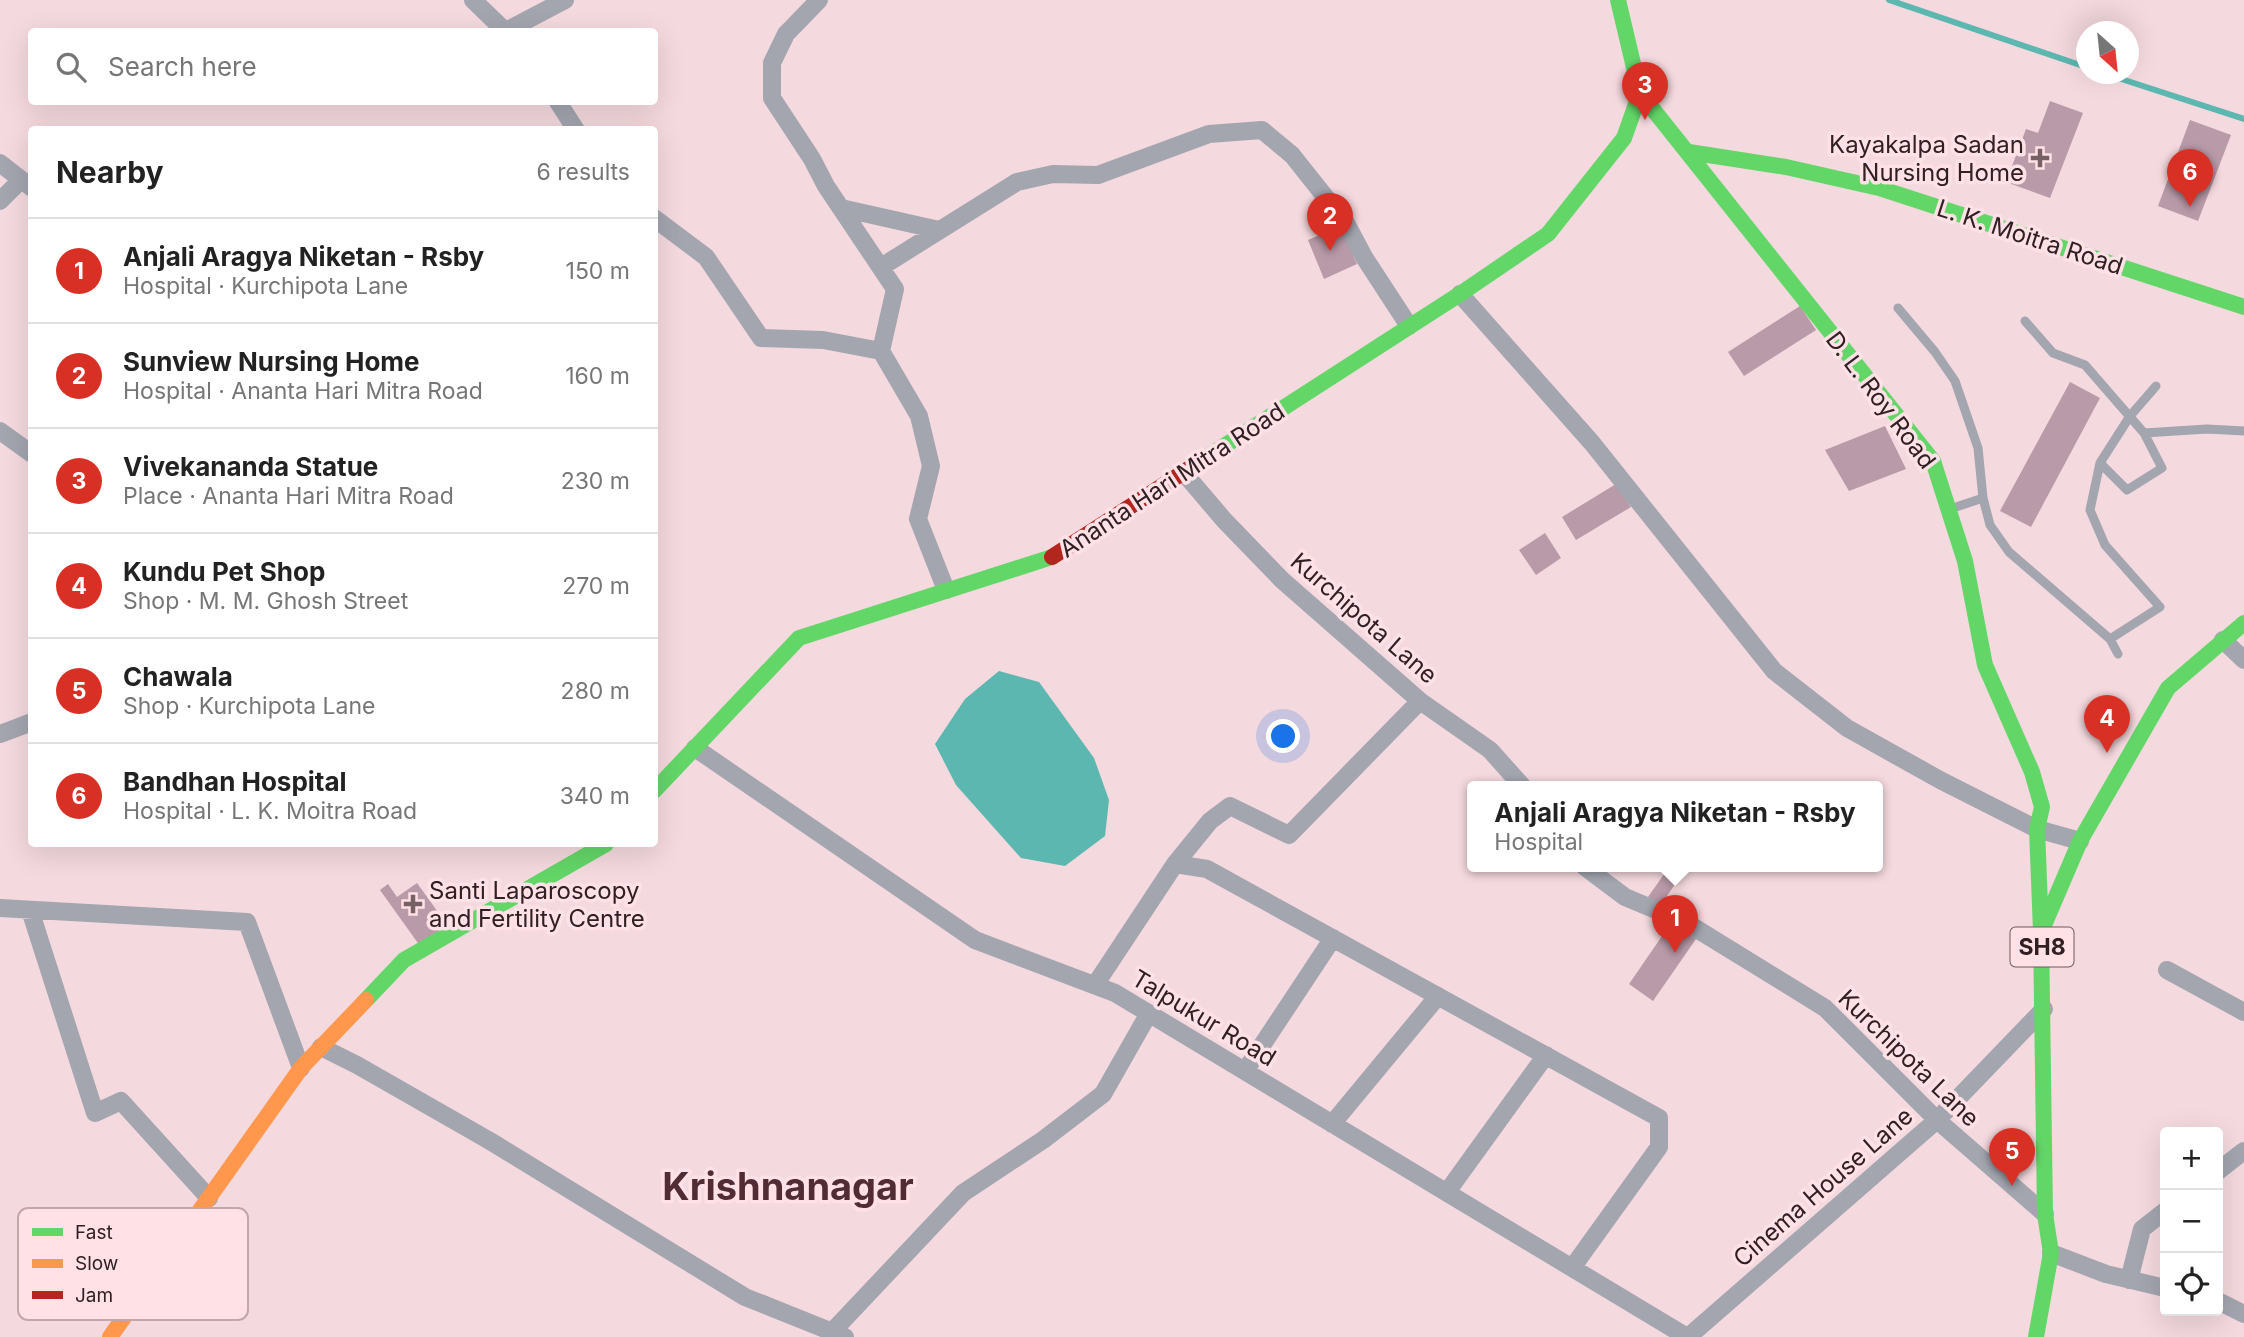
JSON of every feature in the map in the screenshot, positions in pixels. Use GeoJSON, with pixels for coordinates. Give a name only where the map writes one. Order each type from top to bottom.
{"type":"FeatureCollection","features":[{"type":"Feature","properties":{"kind":"main road","name":"D. L. Roy Road"},"geometry":{"type":"LineString","coordinates":[[1618,0],[1640,93],[1933,461],[1965,561],[1985,664],[2032,772],[2042,807],[2037,829],[2041,932]]}},
{"type":"Feature","properties":{"kind":"main road","name":"Ananta Hari Mitra Road"},"geometry":{"type":"LineString","coordinates":[[658,787],[799,638],[1055,556],[1460,294],[1548,234],[1625,138],[1640,93]]}},
{"type":"Feature","properties":{"kind":"main road","name":"L. K. Moitra Road"},"geometry":{"type":"LineString","coordinates":[[1689,152],[1786,167],[1879,188],[2244,307]]}},
{"type":"Feature","properties":{"kind":"main road","name":"SH8"},"geometry":{"type":"LineString","coordinates":[[2036,1337],[2051,1253],[2045,1214],[2041,932],[2080,841],[2168,688],[2222,639],[2244,623]]}},
{"type":"Feature","properties":{"kind":"main road"},"geometry":{"type":"LineString","coordinates":[[202,1208],[301,1068],[404,960],[601,847]]}},
{"type":"Feature","properties":{"kind":"main road"},"geometry":{"type":"LineString","coordinates":[[110,1337],[122,1320]]}},
{"type":"Feature","properties":{"kind":"street"},"geometry":{"type":"LineString","coordinates":[[472,0],[503,28]]}},
{"type":"Feature","properties":{"kind":"street"},"geometry":{"type":"LineString","coordinates":[[512,28],[565,0]]}},
{"type":"Feature","properties":{"kind":"street"},"geometry":{"type":"LineString","coordinates":[[819,0],[786,34],[772,64],[772,98],[895,289],[881,351],[919,416],[931,466],[918,519],[946,590]]}},
{"type":"Feature","properties":{"kind":"street"},"geometry":{"type":"LineString","coordinates":[[560,105],[573,126]]}},
{"type":"Feature","properties":{"kind":"street"},"geometry":{"type":"LineString","coordinates":[[881,267],[1017,182],[1053,174],[1098,175],[1209,134],[1262,130],[1292,155],[1346,223],[1364,257],[1409,326]]}},
{"type":"Feature","properties":{"kind":"street"},"geometry":{"type":"LineString","coordinates":[[0,163],[26,184],[0,201]]}},
{"type":"Feature","properties":{"kind":"street"},"geometry":{"type":"LineString","coordinates":[[841,208],[939,230]]}},
{"type":"Feature","properties":{"kind":"street"},"geometry":{"type":"LineString","coordinates":[[658,221],[706,257],[761,338],[823,340],[881,351]]}},
{"type":"Feature","properties":{"kind":"street"},"geometry":{"type":"LineString","coordinates":[[1460,294],[1592,443],[1774,671],[1847,728],[1940,780],[2037,829],[2080,841]]}},
{"type":"Feature","properties":{"kind":"street"},"geometry":{"type":"LineString","coordinates":[[0,431],[28,451]]}},
{"type":"Feature","properties":{"kind":"street","name":"Kurchipota Lane"},"geometry":{"type":"LineString","coordinates":[[1184,473],[1224,520],[1282,580],[1420,701],[1490,750],[1518,781]]}},
{"type":"Feature","properties":{"kind":"street"},"geometry":{"type":"LineString","coordinates":[[2222,639],[2244,660]]}},
{"type":"Feature","properties":{"kind":"street"},"geometry":{"type":"LineString","coordinates":[[1095,985],[1175,864],[1210,821],[1230,806],[1289,835],[1420,701]]}},
{"type":"Feature","properties":{"kind":"street"},"geometry":{"type":"LineString","coordinates":[[0,734],[28,724]]}},
{"type":"Feature","properties":{"kind":"street","name":"Talpukur Road"},"geometry":{"type":"LineString","coordinates":[[695,748],[975,940],[1115,993],[1687,1337]]}},
{"type":"Feature","properties":{"kind":"street"},"geometry":{"type":"LineString","coordinates":[[1175,864],[1207,869],[1659,1118],[1659,1147],[1572,1268]]}},
{"type":"Feature","properties":{"kind":"street","name":"Kurchipota Lane"},"geometry":{"type":"LineString","coordinates":[[1592,872],[1625,897],[1687,923],[1825,1008],[1937,1120],[2045,1214]]}},
{"type":"Feature","properties":{"kind":"street"},"geometry":{"type":"LineString","coordinates":[[0,908],[247,922],[301,1068]]}},
{"type":"Feature","properties":{"kind":"street"},"geometry":{"type":"LineString","coordinates":[[30,910],[95,1114],[121,1101],[209,1198]]}},
{"type":"Feature","properties":{"kind":"street"},"geometry":{"type":"LineString","coordinates":[[1245,1071],[1333,938]]}},
{"type":"Feature","properties":{"kind":"street"},"geometry":{"type":"LineString","coordinates":[[2166,970],[2244,1012]]}},
{"type":"Feature","properties":{"kind":"street"},"geometry":{"type":"LineString","coordinates":[[1332,1124],[1438,996]]}},
{"type":"Feature","properties":{"kind":"street","name":"Cinema House Lane"},"geometry":{"type":"LineString","coordinates":[[1687,1337],[1937,1120],[2043,1009]]}},
{"type":"Feature","properties":{"kind":"street"},"geometry":{"type":"LineString","coordinates":[[321,1047],[502,1148],[803,1330],[839,1335],[963,1194],[1043,1140],[1103,1094],[1149,1013]]}},
{"type":"Feature","properties":{"kind":"street"},"geometry":{"type":"LineString","coordinates":[[1447,1192],[1546,1055]]}},
{"type":"Feature","properties":{"kind":"street"},"geometry":{"type":"LineString","coordinates":[[2223,1167],[2244,1151]]}},
{"type":"Feature","properties":{"kind":"street"},"geometry":{"type":"LineString","coordinates":[[2129,1280],[2142,1229],[2160,1215]]}},
{"type":"Feature","properties":{"kind":"street"},"geometry":{"type":"LineString","coordinates":[[2051,1253],[2106,1274],[2160,1287]]}},
{"type":"Feature","properties":{"kind":"street"},"geometry":{"type":"LineString","coordinates":[[2223,1304],[2244,1314]]}},
{"type":"Feature","properties":{"kind":"lane"},"geometry":{"type":"LineString","coordinates":[[1898,308],[1955,381],[1978,448],[1983,498],[1990,525],[2008,552],[2110,639],[2119,654]]}},
{"type":"Feature","properties":{"kind":"lane"},"geometry":{"type":"LineString","coordinates":[[2025,321],[2053,353],[2085,365],[2144,433],[2162,468],[2127,490],[2100,463]]}},
{"type":"Feature","properties":{"kind":"lane"},"geometry":{"type":"LineString","coordinates":[[2110,639],[2160,607],[2105,545],[2090,510],[2100,463],[2130,416],[2156,386]]}},
{"type":"Feature","properties":{"kind":"lane"},"geometry":{"type":"LineString","coordinates":[[2144,433],[2207,429],[2244,431]]}},
{"type":"Feature","properties":{"kind":"lane"},"geometry":{"type":"LineString","coordinates":[[1948,509],[1983,498]]}},
{"type":"Feature","properties":{"kind":"water"},"geometry":{"type":"Polygon","coordinates":[[[999,671],[1039,682],[1094,758],[1109,800],[1105,836],[1065,866],[1021,858],[956,785],[935,744],[965,699],[999,671]]]}},
{"type":"Feature","properties":{"kind":"building"},"geometry":{"type":"Polygon","coordinates":[[[2050,101],[2083,113],[2050,198],[2006,182],[2026,129],[2038,133],[2050,101]]]}},
{"type":"Feature","properties":{"kind":"building"},"geometry":{"type":"Polygon","coordinates":[[[2190,120],[2231,135],[2198,221],[2158,206],[2190,120]]]}},
{"type":"Feature","properties":{"kind":"building"},"geometry":{"type":"Polygon","coordinates":[[[1340,226],[1357,264],[1324,279],[1308,240],[1340,226]]]}},
{"type":"Feature","properties":{"kind":"building"},"geometry":{"type":"Polygon","coordinates":[[[1800,306],[1816,330],[1744,376],[1728,352],[1800,306]]]}},
{"type":"Feature","properties":{"kind":"building"},"geometry":{"type":"Polygon","coordinates":[[[2070,382],[2100,398],[2031,527],[2000,511],[2070,382]]]}},
{"type":"Feature","properties":{"kind":"building"},"geometry":{"type":"Polygon","coordinates":[[[1885,426],[1906,469],[1849,491],[1825,450],[1885,426]]]}},
{"type":"Feature","properties":{"kind":"building"},"geometry":{"type":"Polygon","coordinates":[[[1616,484],[1631,507],[1576,540],[1562,517],[1616,484]]]}},
{"type":"Feature","properties":{"kind":"building"},"geometry":{"type":"Polygon","coordinates":[[[1545,533],[1561,558],[1536,575],[1519,550],[1545,533]]]}},
{"type":"Feature","properties":{"kind":"building"},"geometry":{"type":"Polygon","coordinates":[[[1666,872],[1684,872],[1660,906],[1648,897],[1666,872]]]}},
{"type":"Feature","properties":{"kind":"building"},"geometry":{"type":"Polygon","coordinates":[[[417,883],[448,926],[420,946],[380,890],[388,884],[397,897],[417,883]]]}},
{"type":"Feature","properties":{"kind":"building"},"geometry":{"type":"Polygon","coordinates":[[[1671,923],[1696,939],[1653,1001],[1629,984],[1671,923]]]}},
{"type":"Feature","properties":{"kind":"waterway"},"geometry":{"type":"LineString","coordinates":[[1889,0],[2076,64]]}},
{"type":"Feature","properties":{"kind":"waterway"},"geometry":{"type":"LineString","coordinates":[[2137,84],[2244,119]]}},
{"type":"Feature","properties":{"kind":"traffic: fast"},"geometry":{"type":"LineString","coordinates":[[1618,0],[1640,93],[1933,461],[1965,561],[1985,665],[2032,772],[2042,807],[2037,829],[2041,932]]}},
{"type":"Feature","properties":{"kind":"traffic: fast"},"geometry":{"type":"LineString","coordinates":[[1204,459],[1548,234],[1624,138],[1640,93]]}},
{"type":"Feature","properties":{"kind":"traffic: fast"},"geometry":{"type":"LineString","coordinates":[[1689,152],[1786,167],[1879,188],[2244,307]]}},
{"type":"Feature","properties":{"kind":"traffic: fast"},"geometry":{"type":"LineString","coordinates":[[658,787],[799,638],[1052,557]]}},
{"type":"Feature","properties":{"kind":"traffic: fast"},"geometry":{"type":"LineString","coordinates":[[2036,1337],[2051,1253],[2045,1214],[2041,932],[2080,841],[2168,688],[2244,623]]}},
{"type":"Feature","properties":{"kind":"traffic: fast"},"geometry":{"type":"LineString","coordinates":[[366,1000],[404,960],[601,847]]}},
{"type":"Feature","properties":{"kind":"traffic: slow"},"geometry":{"type":"LineString","coordinates":[[202,1208],[301,1068],[366,1000]]}},
{"type":"Feature","properties":{"kind":"traffic: slow"},"geometry":{"type":"LineString","coordinates":[[110,1337],[122,1320]]}},
{"type":"Feature","properties":{"kind":"traffic: jam"},"geometry":{"type":"LineString","coordinates":[[1052,557],[1204,459]]}},
{"type":"Feature","properties":{"kind":"place","name":"Vivekananda Statue"},"geometry":{"type":"Point","coordinates":[1645,120]}},
{"type":"Feature","properties":{"kind":"place","name":"Kayakalpa Sadan Nursing Home"},"geometry":{"type":"Point","coordinates":[2040,158]}},
{"type":"Feature","properties":{"kind":"place","name":"Bandhan Hospital"},"geometry":{"type":"Point","coordinates":[2190,207]}},
{"type":"Feature","properties":{"kind":"place","name":"Sunview Nursing Home"},"geometry":{"type":"Point","coordinates":[1330,251]}},
{"type":"Feature","properties":{"kind":"place","name":"Kundu Pet Shop"},"geometry":{"type":"Point","coordinates":[2107,753]}},
{"type":"Feature","properties":{"kind":"place","name":"Santi Laparoscopy and Fertility Centre"},"geometry":{"type":"Point","coordinates":[413,904]}},
{"type":"Feature","properties":{"kind":"place","name":"Anjali Aragya Niketan - Rsby"},"geometry":{"type":"Point","coordinates":[1675,953]}},
{"type":"Feature","properties":{"kind":"place","name":"Chawala"},"geometry":{"type":"Point","coordinates":[2012,1186]}},
{"type":"Feature","properties":{"kind":"district","name":"Krishnanagar"},"geometry":{"type":"Point","coordinates":[788,1186]}}]}
